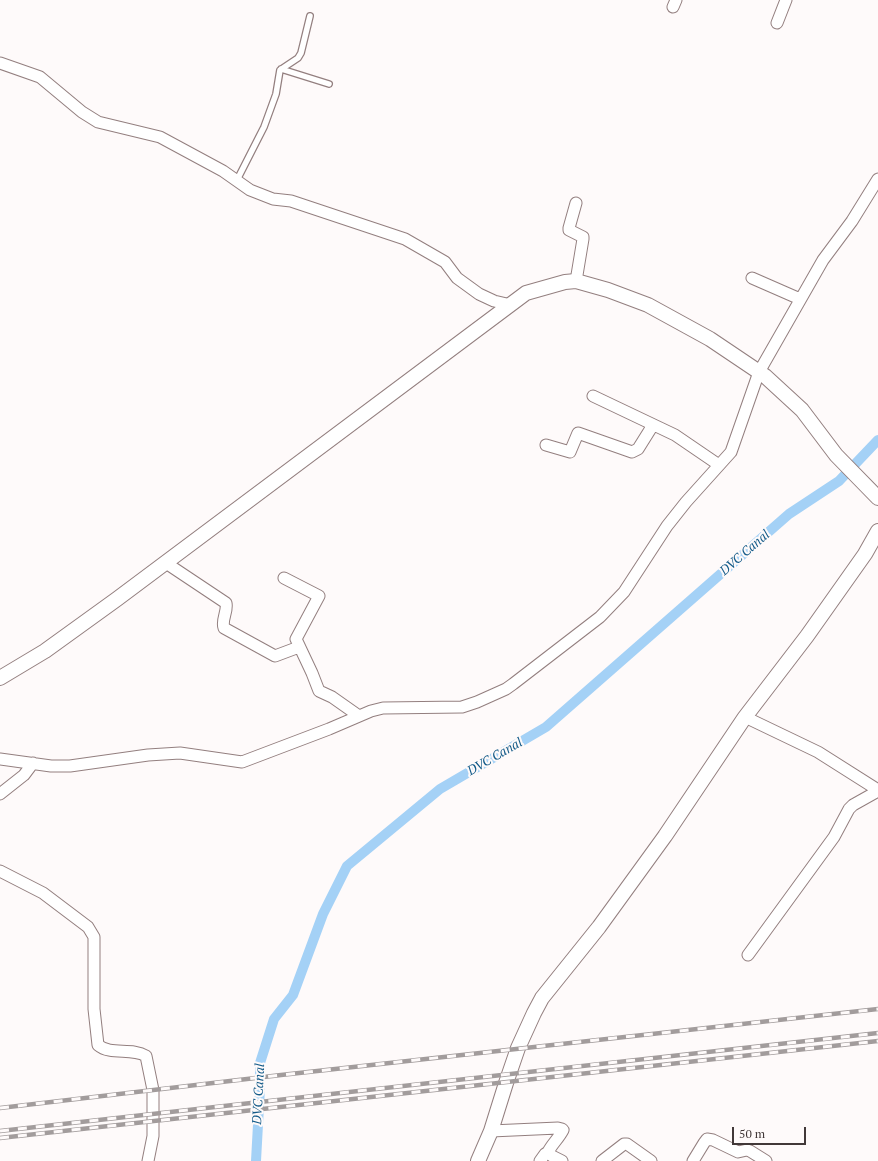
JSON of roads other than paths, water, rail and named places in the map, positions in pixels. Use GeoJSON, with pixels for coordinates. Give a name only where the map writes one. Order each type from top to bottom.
{"type":"FeatureCollection","features":[{"type":"Feature","properties":{"kind":"street"},"geometry":{"type":"LineString","coordinates":[[777,23],[786,0]]}},
{"type":"Feature","properties":{"kind":"street"},"geometry":{"type":"LineString","coordinates":[[0,63],[40,77],[82,112],[98,122],[160,137],[223,171],[250,190],[273,198],[291,201],[405,239],[446,262],[456,278],[479,294],[492,300],[511,305]]}},
{"type":"Feature","properties":{"kind":"street"},"geometry":{"type":"LineString","coordinates":[[0,759],[51,766],[70,766],[148,754],[180,753],[242,762],[329,729],[358,716],[383,708],[462,707],[506,689],[600,617],[609,608],[624,592],[667,526],[732,450],[759,372],[823,260],[875,192],[878,179]]}},
{"type":"Feature","properties":{"kind":"street"},"geometry":{"type":"LineString","coordinates":[[576,203],[568,228],[570,231],[583,237],[576,281]]}},
{"type":"Feature","properties":{"kind":"street"},"geometry":{"type":"LineString","coordinates":[[752,278],[774,286],[800,299]]}},
{"type":"Feature","properties":{"kind":"street"},"geometry":{"type":"LineString","coordinates":[[0,678],[45,651],[166,563],[526,293],[564,282],[576,281],[608,290],[648,305],[710,339],[765,376],[802,410],[836,455],[874,494]]}},
{"type":"Feature","properties":{"kind":"street"},"geometry":{"type":"LineString","coordinates":[[593,396],[680,438],[719,465]]}},
{"type":"Feature","properties":{"kind":"street"},"geometry":{"type":"LineString","coordinates":[[546,445],[570,452],[578,433],[632,452],[638,449],[653,425]]}},
{"type":"Feature","properties":{"kind":"street"},"geometry":{"type":"LineString","coordinates":[[478,1161],[491,1131],[518,1048],[542,998],[599,927],[656,848],[746,717],[807,636],[876,538]]}},
{"type":"Feature","properties":{"kind":"street"},"geometry":{"type":"LineString","coordinates":[[166,563],[226,603],[227,607],[223,624],[224,628],[275,656],[299,647]]}},
{"type":"Feature","properties":{"kind":"street"},"geometry":{"type":"LineString","coordinates":[[284,578],[319,596],[296,638],[319,690],[332,697],[358,716]]}},
{"type":"Feature","properties":{"kind":"street"},"geometry":{"type":"LineString","coordinates":[[746,717],[818,752],[878,790],[849,809],[834,837],[748,955]]}},
{"type":"Feature","properties":{"kind":"street"},"geometry":{"type":"LineString","coordinates":[[0,794],[22,777],[33,763]]}},
{"type":"Feature","properties":{"kind":"street"},"geometry":{"type":"LineString","coordinates":[[0,871],[43,893],[88,927],[94,937],[94,1009],[97,1043],[99,1046],[108,1050],[134,1051],[146,1056],[153,1090],[153,1136],[148,1161]]}},
{"type":"Feature","properties":{"kind":"street"},"geometry":{"type":"LineString","coordinates":[[491,1131],[549,1128],[562,1129],[562,1133],[540,1161]]}},
{"type":"Feature","properties":{"kind":"street"},"geometry":{"type":"LineString","coordinates":[[693,1161],[707,1139],[713,1140],[738,1152],[750,1150],[766,1161]]}},
{"type":"Feature","properties":{"kind":"street"},"geometry":{"type":"LineString","coordinates":[[602,1161],[624,1144],[627,1144],[651,1161]]}},
{"type":"Feature","properties":{"kind":"street"},"geometry":{"type":"LineString","coordinates":[[548,1152],[552,1156],[562,1161]]}},
{"type":"Feature","properties":{"kind":"lane"},"geometry":{"type":"LineString","coordinates":[[236,180],[264,127],[276,94],[281,69],[300,56],[310,16]]}},
{"type":"Feature","properties":{"kind":"lane"},"geometry":{"type":"LineString","coordinates":[[281,69],[329,84]]}},
{"type":"Feature","properties":{"kind":"waterway","name":"DVC Canal"},"geometry":{"type":"LineString","coordinates":[[256,1161],[260,1063],[274,1019],[293,995],[323,914],[347,866],[440,789],[546,727],[789,514],[839,481],[878,440]]}},
{"type":"Feature","properties":{"kind":"railway"},"geometry":{"type":"LineString","coordinates":[[0,1108],[281,1075],[878,1009]]}},
{"type":"Feature","properties":{"kind":"railway"},"geometry":{"type":"LineString","coordinates":[[0,1131],[878,1033]]}},
{"type":"Feature","properties":{"kind":"railway"},"geometry":{"type":"LineString","coordinates":[[0,1138],[878,1041]]}}]}
